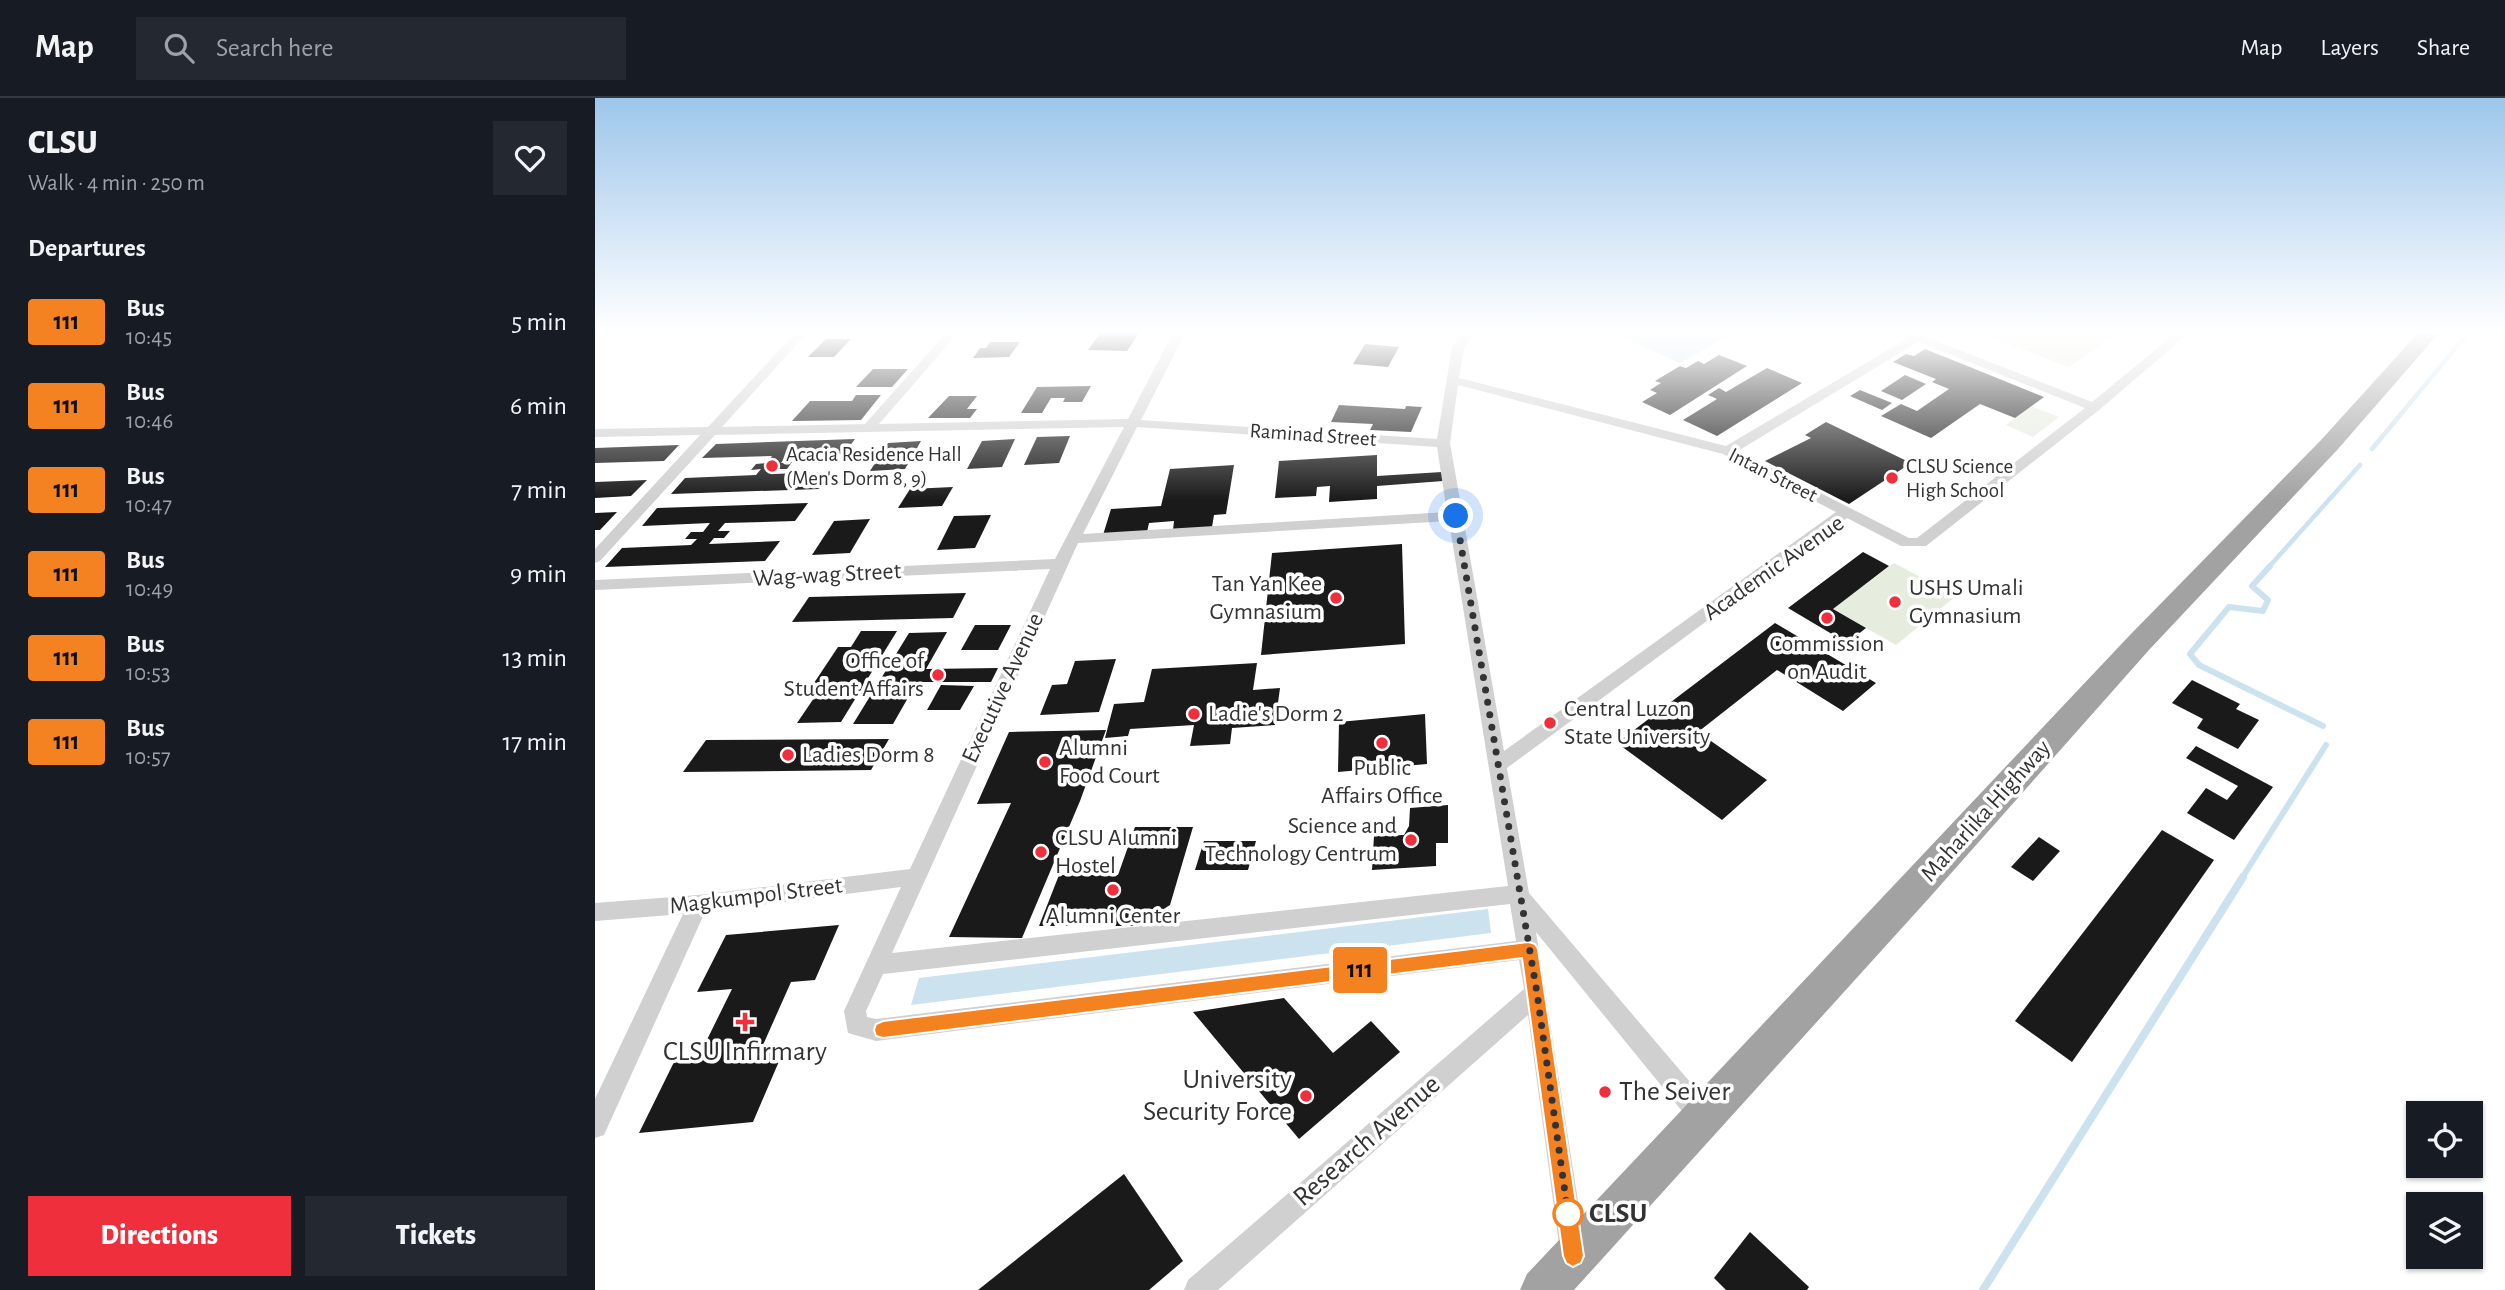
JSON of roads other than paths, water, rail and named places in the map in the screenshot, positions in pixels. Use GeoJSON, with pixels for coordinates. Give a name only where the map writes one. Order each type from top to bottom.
{"type":"FeatureCollection","features":[{"type":"Feature","properties":{"kind":"highway","name":"Maharlika Highway"},"geometry":{"type":"LineString","coordinates":[[1543,1290],[2139,643],[2330,444],[2379,389]]}},
{"type":"Feature","properties":{"kind":"street"},"geometry":{"type":"LineString","coordinates":[[595,558],[750,389]]}},
{"type":"Feature","properties":{"kind":"street"},"geometry":{"type":"LineString","coordinates":[[870,426],[903,389]]}},
{"type":"Feature","properties":{"kind":"street","name":"Executive Avenue"},"geometry":{"type":"LineString","coordinates":[[1150,389],[1072,538],[876,965],[854,1016],[860,1028],[883,1030],[1529,949]]}},
{"type":"Feature","properties":{"kind":"street"},"geometry":{"type":"LineString","coordinates":[[1452,389],[1443,443],[1537,993],[1573,1256]]}},
{"type":"Feature","properties":{"kind":"street","name":"Intan Street"},"geometry":{"type":"LineString","coordinates":[[1487,389],[1728,451],[1846,512]]}},
{"type":"Feature","properties":{"kind":"street"},"geometry":{"type":"LineString","coordinates":[[1728,451],[1826,389]]}},
{"type":"Feature","properties":{"kind":"street"},"geometry":{"type":"LineString","coordinates":[[2047,389],[2094,407]]}},
{"type":"Feature","properties":{"kind":"street","name":"Academic Avenue"},"geometry":{"type":"LineString","coordinates":[[1498,765],[1846,512],[1906,543],[1918,544],[2116,389]]}},
{"type":"Feature","properties":{"kind":"street","name":"Raminad Street"},"geometry":{"type":"LineString","coordinates":[[595,433],[1132,423],[1443,443]]}},
{"type":"Feature","properties":{"kind":"street"},"geometry":{"type":"LineString","coordinates":[[1072,538],[1456,516]]}},
{"type":"Feature","properties":{"kind":"street","name":"Wag-wag Street"},"geometry":{"type":"LineString","coordinates":[[595,585],[1060,564]]}},
{"type":"Feature","properties":{"kind":"street","name":"Magkumpol Street"},"geometry":{"type":"LineString","coordinates":[[595,912],[698,904],[916,877]]}},
{"type":"Feature","properties":{"kind":"street"},"geometry":{"type":"LineString","coordinates":[[1518,894],[1704,1118]]}},
{"type":"Feature","properties":{"kind":"street"},"geometry":{"type":"LineString","coordinates":[[876,965],[1518,894]]}},
{"type":"Feature","properties":{"kind":"street"},"geometry":{"type":"LineString","coordinates":[[595,1126],[698,904]]}},
{"type":"Feature","properties":{"kind":"street","name":"Research Avenue"},"geometry":{"type":"LineString","coordinates":[[1198,1290],[1537,993]]}},
{"type":"Feature","properties":{"kind":"water"},"geometry":{"type":"Polygon","coordinates":[[[1488,909],[1491,933],[911,1005],[919,978],[1488,909]]]}},
{"type":"Feature","properties":{"kind":"waterway"},"geometry":{"type":"LineString","coordinates":[[2372,449],[2422,389]]}},
{"type":"Feature","properties":{"kind":"waterway"},"geometry":{"type":"LineString","coordinates":[[2268,568],[2360,465]]}},
{"type":"Feature","properties":{"kind":"waterway"},"geometry":{"type":"LineString","coordinates":[[2270,566],[2252,586],[2268,600],[2263,611],[2229,607],[2190,654],[2199,665],[2323,726]]}},
{"type":"Feature","properties":{"kind":"waterway"},"geometry":{"type":"LineString","coordinates":[[2242,878],[2326,745]]}},
{"type":"Feature","properties":{"kind":"waterway"},"geometry":{"type":"LineString","coordinates":[[1983,1290],[2243,877]]}},
{"type":"Feature","properties":{"kind":"place","name":"Acacia Residence Hall (Men's Dorm 8, 9)"},"geometry":{"type":"Point","coordinates":[772,466]}},
{"type":"Feature","properties":{"kind":"place","name":"CLSU Science High School"},"geometry":{"type":"Point","coordinates":[1892,478]}},
{"type":"Feature","properties":{"kind":"place","name":"Tan Yan Kee Gymnasium"},"geometry":{"type":"Point","coordinates":[1336,598]}},
{"type":"Feature","properties":{"kind":"place","name":"USHS Umali Gymnasium"},"geometry":{"type":"Point","coordinates":[1895,602]}},
{"type":"Feature","properties":{"kind":"place","name":"Commission on Audit"},"geometry":{"type":"Point","coordinates":[1827,618]}},
{"type":"Feature","properties":{"kind":"place","name":"Office of Student Affairs"},"geometry":{"type":"Point","coordinates":[938,675]}},
{"type":"Feature","properties":{"kind":"place","name":"Ladie's Dorm 2"},"geometry":{"type":"Point","coordinates":[1194,714]}},
{"type":"Feature","properties":{"kind":"place","name":"Central Luzon State University"},"geometry":{"type":"Point","coordinates":[1550,723]}},
{"type":"Feature","properties":{"kind":"place","name":"Public Affairs Office"},"geometry":{"type":"Point","coordinates":[1382,743]}},
{"type":"Feature","properties":{"kind":"place","name":"Ladies Dorm 8"},"geometry":{"type":"Point","coordinates":[788,755]}},
{"type":"Feature","properties":{"kind":"place","name":"Alumni Food Court"},"geometry":{"type":"Point","coordinates":[1045,762]}},
{"type":"Feature","properties":{"kind":"place","name":"Science and Technology Centrum"},"geometry":{"type":"Point","coordinates":[1411,840]}},
{"type":"Feature","properties":{"kind":"place","name":"CLSU Alumni Hostel"},"geometry":{"type":"Point","coordinates":[1041,852]}},
{"type":"Feature","properties":{"kind":"place","name":"Alumni Center"},"geometry":{"type":"Point","coordinates":[1113,890]}},
{"type":"Feature","properties":{"kind":"place","name":"CLSU Infirmary"},"geometry":{"type":"Point","coordinates":[745,1022]}},
{"type":"Feature","properties":{"kind":"place","name":"The Seiver"},"geometry":{"type":"Point","coordinates":[1605,1092]}},
{"type":"Feature","properties":{"kind":"place","name":"University Security Force"},"geometry":{"type":"Point","coordinates":[1306,1096]}},
{"type":"Feature","properties":{"kind":"place","name":"CLSU"},"geometry":{"type":"Point","coordinates":[1568,1214]}}]}
